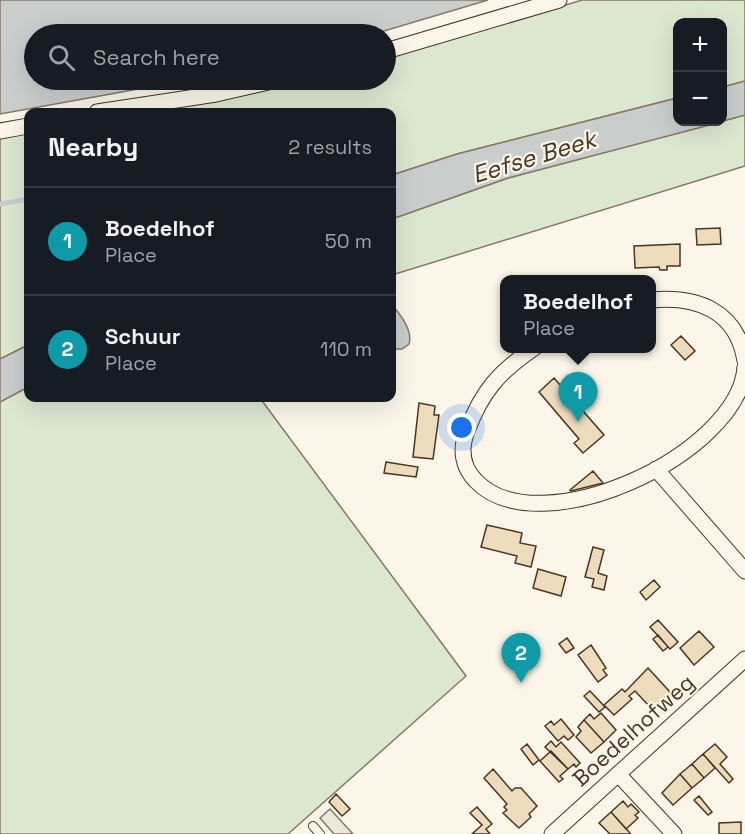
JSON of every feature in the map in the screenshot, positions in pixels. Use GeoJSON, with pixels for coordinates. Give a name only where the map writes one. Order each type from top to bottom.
{"type":"FeatureCollection","features":[{"type":"Feature","properties":{"kind":"street"},"geometry":{"type":"LineString","coordinates":[[396,48],[559,0]]}},
{"type":"Feature","properties":{"kind":"street"},"geometry":{"type":"LineString","coordinates":[[123,108],[233,90]]}},
{"type":"Feature","properties":{"kind":"street"},"geometry":{"type":"LineString","coordinates":[[0,131],[24,127]]}},
{"type":"Feature","properties":{"kind":"street"},"geometry":{"type":"LineString","coordinates":[[656,300],[684,300],[708,307],[718,313],[737,333],[745,361]]}},
{"type":"Feature","properties":{"kind":"street"},"geometry":{"type":"LineString","coordinates":[[527,353],[503,371],[482,397],[474,412],[462,450],[471,476],[482,487],[514,501],[564,501],[596,496],[626,485],[656,470],[685,452],[721,418],[740,387],[745,367]]}},
{"type":"Feature","properties":{"kind":"street"},"geometry":{"type":"LineString","coordinates":[[656,470],[745,572]]}},
{"type":"Feature","properties":{"kind":"street","name":"Boedelhofweg"},"geometry":{"type":"LineString","coordinates":[[552,834],[745,660]]}},
{"type":"Feature","properties":{"kind":"street"},"geometry":{"type":"LineString","coordinates":[[618,774],[674,834]]}},
{"type":"Feature","properties":{"kind":"lane"},"geometry":{"type":"LineString","coordinates":[[313,826],[320,834]]}},
{"type":"Feature","properties":{"kind":"green space"},"geometry":{"type":"Polygon","coordinates":[[[582,0],[745,0],[745,81],[727,86],[727,18],[673,18],[673,99],[457,154],[396,174],[396,108],[172,108],[266,90],[396,90],[396,53],[582,0]]]}},
{"type":"Feature","properties":{"kind":"green space"},"geometry":{"type":"Polygon","coordinates":[[[745,115],[745,166],[396,274],[396,218],[508,178],[704,126],[727,126],[727,120],[745,115]]]}},
{"type":"Feature","properties":{"kind":"green space"},"geometry":{"type":"Polygon","coordinates":[[[24,134],[24,347],[0,359],[0,139],[24,134]]]}},
{"type":"Feature","properties":{"kind":"green space"},"geometry":{"type":"Polygon","coordinates":[[[24,389],[24,402],[263,402],[466,676],[288,834],[0,834],[0,402],[24,389]]]}},
{"type":"Feature","properties":{"kind":"shaded area"},"geometry":{"type":"Polygon","coordinates":[[[330,809],[353,834],[334,834],[320,818],[330,809]]]}},
{"type":"Feature","properties":{"kind":"water"},"geometry":{"type":"Polygon","coordinates":[[[0,0],[488,0],[396,27],[396,24],[24,24],[24,90],[133,90],[0,114],[0,0]]]}},
{"type":"Feature","properties":{"kind":"water"},"geometry":{"type":"Polygon","coordinates":[[[745,81],[745,115],[727,120],[727,86],[745,81]]]}},
{"type":"Feature","properties":{"kind":"water","name":"Eefse Beek"},"geometry":{"type":"Polygon","coordinates":[[[673,99],[673,126],[706,126],[508,178],[396,218],[396,174],[457,154],[673,99]]]}},
{"type":"Feature","properties":{"kind":"water"},"geometry":{"type":"Polygon","coordinates":[[[396,310],[407,328],[410,339],[409,344],[402,349],[396,349],[396,310]]]}},
{"type":"Feature","properties":{"kind":"water"},"geometry":{"type":"Polygon","coordinates":[[[24,347],[24,389],[0,402],[0,359],[24,347]]]}},
{"type":"Feature","properties":{"kind":"building"},"geometry":{"type":"Polygon","coordinates":[[[720,228],[721,244],[697,245],[696,229],[720,228]]]}},
{"type":"Feature","properties":{"kind":"building"},"geometry":{"type":"Polygon","coordinates":[[[680,244],[680,266],[667,266],[667,270],[660,270],[659,267],[635,268],[634,246],[680,244]]]}},
{"type":"Feature","properties":{"kind":"building"},"geometry":{"type":"Polygon","coordinates":[[[681,336],[695,351],[685,360],[671,345],[681,336]]]}},
{"type":"Feature","properties":{"kind":"building"},"geometry":{"type":"Polygon","coordinates":[[[554,378],[604,435],[583,453],[574,443],[579,439],[539,392],[554,378]]]}},
{"type":"Feature","properties":{"kind":"building"},"geometry":{"type":"Polygon","coordinates":[[[419,403],[435,406],[434,415],[439,415],[433,459],[413,457],[419,403]]]}},
{"type":"Feature","properties":{"kind":"building"},"geometry":{"type":"Polygon","coordinates":[[[386,462],[418,467],[416,477],[384,473],[386,462]]]}},
{"type":"Feature","properties":{"kind":"building"},"geometry":{"type":"Polygon","coordinates":[[[593,471],[603,483],[570,490],[593,471]]]}},
{"type":"Feature","properties":{"kind":"building"},"geometry":{"type":"Polygon","coordinates":[[[487,525],[522,533],[520,543],[536,546],[531,567],[515,563],[517,556],[481,547],[487,525]]]}},
{"type":"Feature","properties":{"kind":"building"},"geometry":{"type":"Polygon","coordinates":[[[593,547],[604,550],[598,573],[607,576],[604,590],[592,587],[594,579],[585,577],[593,547]]]}},
{"type":"Feature","properties":{"kind":"building"},"geometry":{"type":"Polygon","coordinates":[[[538,569],[566,577],[561,596],[533,588],[538,569]]]}},
{"type":"Feature","properties":{"kind":"building"},"geometry":{"type":"Polygon","coordinates":[[[654,580],[660,587],[646,600],[640,592],[654,580]]]}},
{"type":"Feature","properties":{"kind":"building"},"geometry":{"type":"Polygon","coordinates":[[[658,620],[678,642],[670,649],[650,627],[658,620]]]}},
{"type":"Feature","properties":{"kind":"building"},"geometry":{"type":"Polygon","coordinates":[[[699,631],[714,647],[694,665],[680,648],[699,631]]]}},
{"type":"Feature","properties":{"kind":"building"},"geometry":{"type":"Polygon","coordinates":[[[658,635],[668,647],[663,651],[653,639],[658,635]]]}},
{"type":"Feature","properties":{"kind":"building"},"geometry":{"type":"Polygon","coordinates":[[[567,638],[574,648],[566,653],[559,644],[567,638]]]}},
{"type":"Feature","properties":{"kind":"building"},"geometry":{"type":"Polygon","coordinates":[[[591,645],[606,668],[603,670],[607,675],[598,682],[578,655],[591,645]]]}},
{"type":"Feature","properties":{"kind":"building"},"geometry":{"type":"Polygon","coordinates":[[[648,668],[670,692],[652,709],[635,691],[629,696],[632,699],[614,715],[604,705],[622,689],[625,692],[648,668]]]}},
{"type":"Feature","properties":{"kind":"building"},"geometry":{"type":"Polygon","coordinates":[[[590,691],[605,707],[599,712],[584,696],[590,691]]]}},
{"type":"Feature","properties":{"kind":"building"},"geometry":{"type":"Polygon","coordinates":[[[601,713],[616,730],[604,742],[584,720],[590,714],[594,719],[601,713]]]}},
{"type":"Feature","properties":{"kind":"building"},"geometry":{"type":"Polygon","coordinates":[[[561,719],[574,735],[568,740],[564,736],[558,741],[545,726],[551,721],[554,725],[561,719]]]}},
{"type":"Feature","properties":{"kind":"building"},"geometry":{"type":"Polygon","coordinates":[[[584,720],[604,742],[591,753],[576,737],[581,731],[578,727],[584,720]]]}},
{"type":"Feature","properties":{"kind":"building"},"geometry":{"type":"Polygon","coordinates":[[[551,741],[556,747],[561,742],[580,763],[568,769],[545,747],[551,741]]]}},
{"type":"Feature","properties":{"kind":"building"},"geometry":{"type":"Polygon","coordinates":[[[527,744],[539,760],[533,765],[521,749],[527,744]]]}},
{"type":"Feature","properties":{"kind":"building"},"geometry":{"type":"Polygon","coordinates":[[[715,744],[727,757],[720,764],[733,779],[729,783],[703,754],[715,744]]]}},
{"type":"Feature","properties":{"kind":"building"},"geometry":{"type":"Polygon","coordinates":[[[551,751],[568,769],[560,776],[563,779],[559,782],[540,761],[551,751]]]}},
{"type":"Feature","properties":{"kind":"building"},"geometry":{"type":"Polygon","coordinates":[[[703,754],[715,768],[704,778],[692,764],[703,754]]]}},
{"type":"Feature","properties":{"kind":"building"},"geometry":{"type":"Polygon","coordinates":[[[692,764],[704,778],[692,788],[680,774],[692,764]]]}},
{"type":"Feature","properties":{"kind":"building"},"geometry":{"type":"Polygon","coordinates":[[[493,769],[512,791],[515,788],[521,788],[537,806],[529,814],[531,817],[519,828],[503,813],[507,810],[504,807],[507,804],[484,778],[493,769]]]}},
{"type":"Feature","properties":{"kind":"building"},"geometry":{"type":"Polygon","coordinates":[[[680,774],[692,788],[673,805],[662,793],[680,774]]]}},
{"type":"Feature","properties":{"kind":"building"},"geometry":{"type":"Polygon","coordinates":[[[336,794],[350,809],[342,816],[329,802],[336,794]]]}},
{"type":"Feature","properties":{"kind":"building"},"geometry":{"type":"Polygon","coordinates":[[[699,796],[712,812],[708,815],[694,800],[699,796]]]}},
{"type":"Feature","properties":{"kind":"building"},"geometry":{"type":"Polygon","coordinates":[[[623,801],[628,807],[631,804],[639,812],[635,815],[638,818],[626,829],[611,812],[623,801]]]}},
{"type":"Feature","properties":{"kind":"building"},"geometry":{"type":"Polygon","coordinates":[[[477,807],[492,824],[486,829],[490,834],[472,834],[482,825],[470,813],[477,807]]]}},
{"type":"Feature","properties":{"kind":"building"},"geometry":{"type":"Polygon","coordinates":[[[611,812],[630,834],[610,834],[599,823],[611,812]]]}},
{"type":"Feature","properties":{"kind":"building"},"geometry":{"type":"Polygon","coordinates":[[[741,822],[741,834],[719,834],[719,823],[741,822]]]}},
{"type":"Feature","properties":{"kind":"waterway"},"geometry":{"type":"LineString","coordinates":[[0,204],[24,200]]}},
{"type":"Feature","properties":{"kind":"place","name":"Boedelhof"},"geometry":{"type":"Point","coordinates":[578,422]}},
{"type":"Feature","properties":{"kind":"place","name":"Schuur"},"geometry":{"type":"Point","coordinates":[521,683]}}]}
